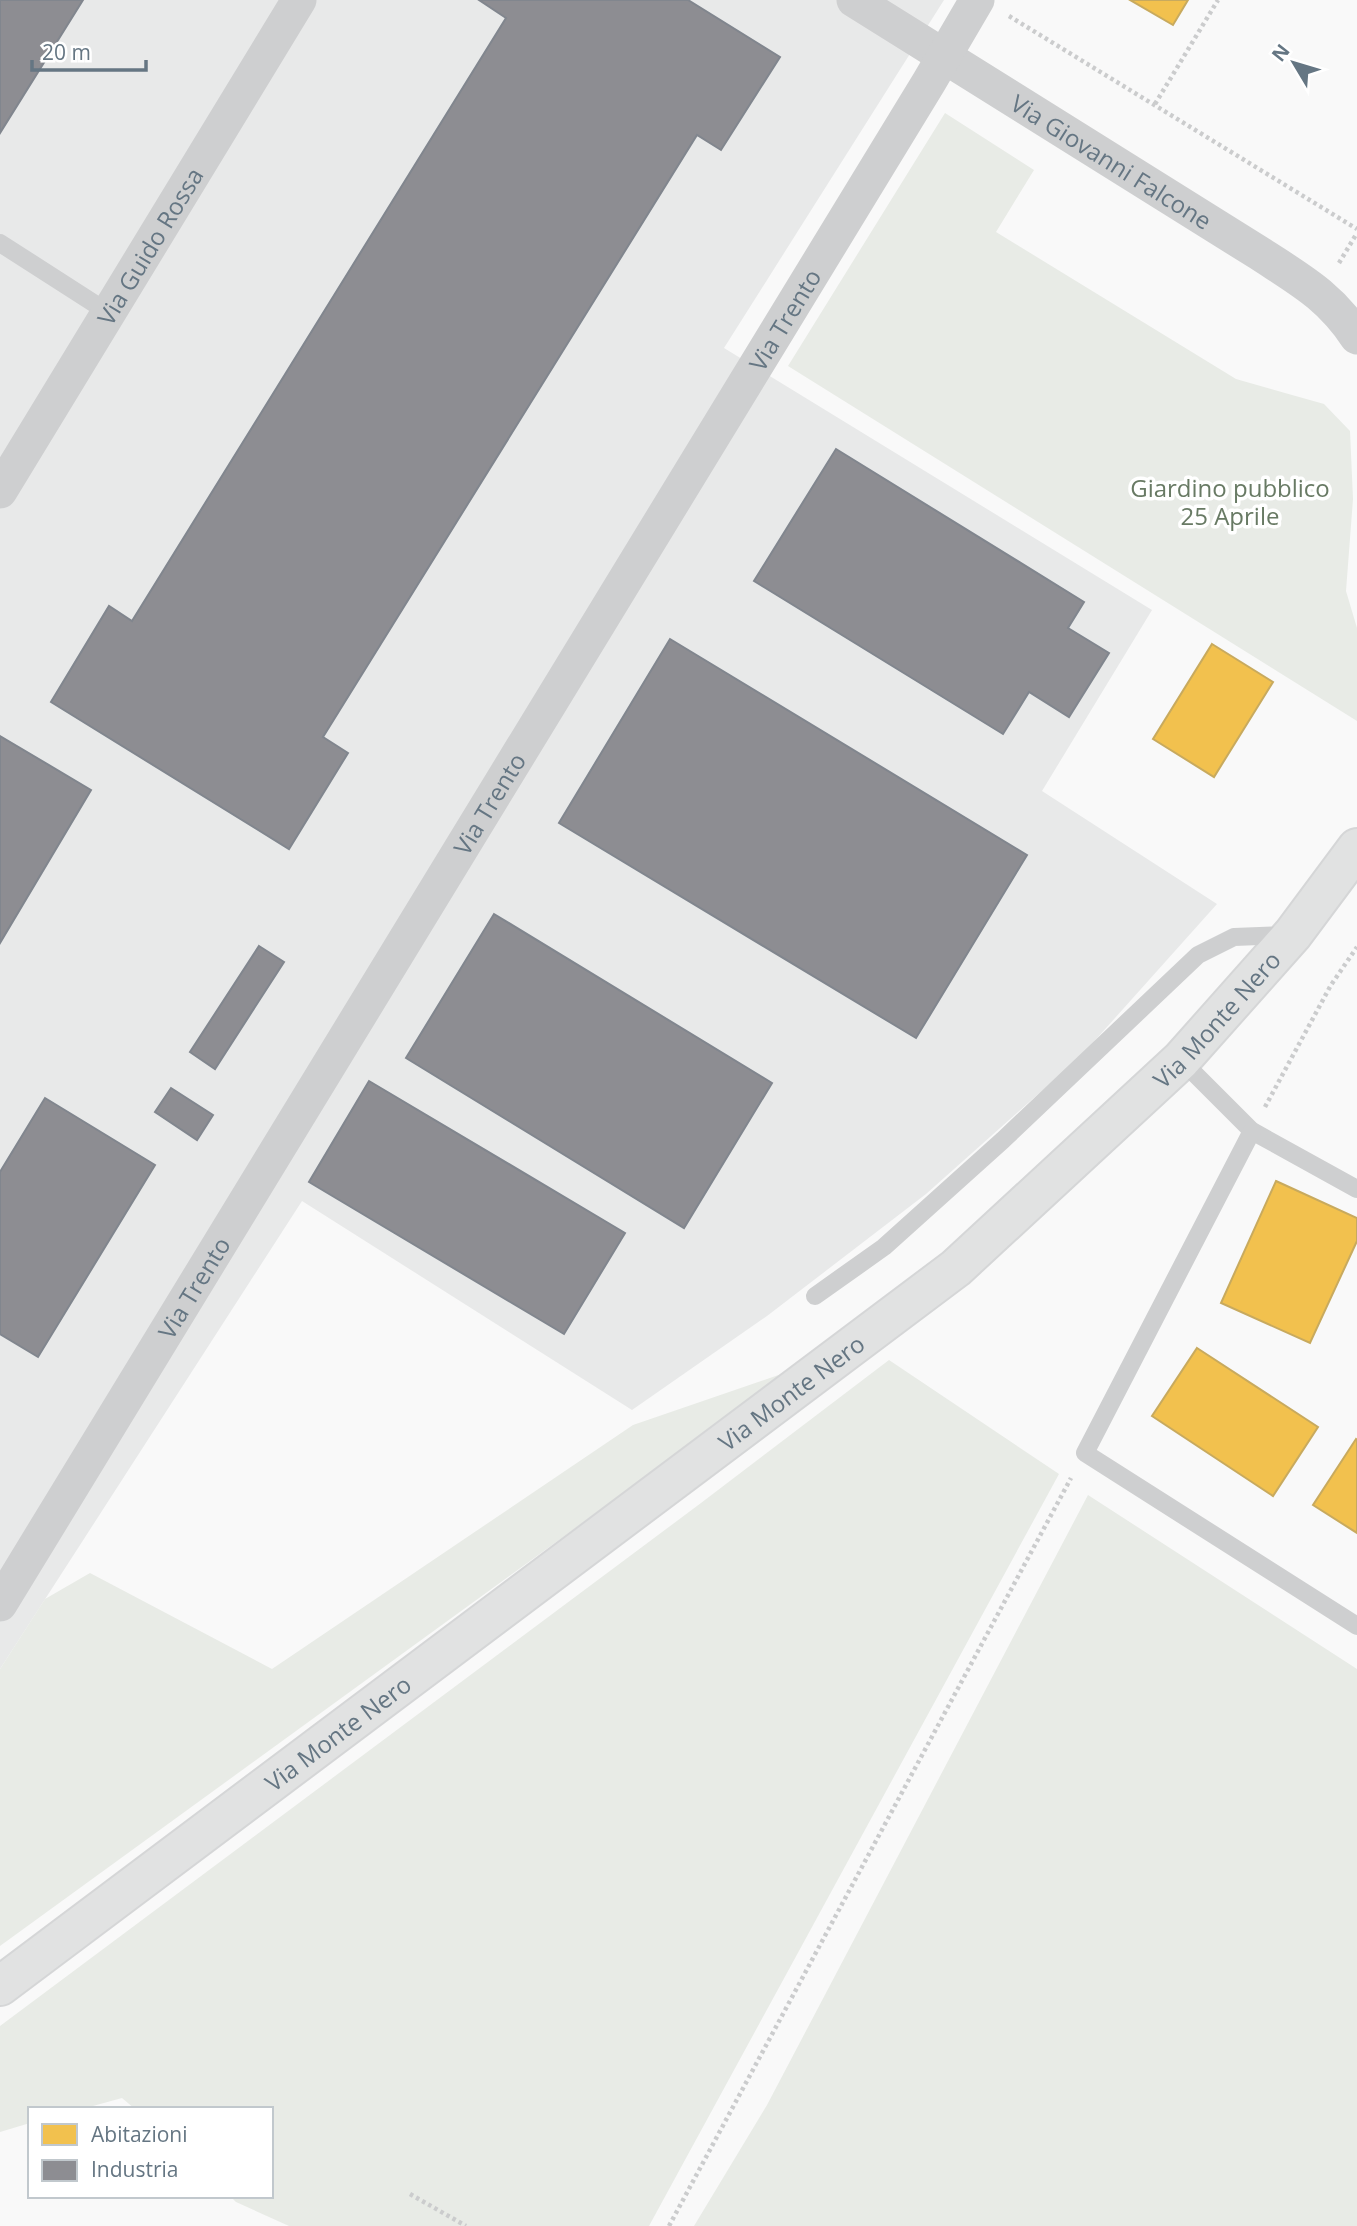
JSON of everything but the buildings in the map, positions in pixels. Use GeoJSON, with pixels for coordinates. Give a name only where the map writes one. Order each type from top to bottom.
{"type":"FeatureCollection","features":[{"type":"Feature","properties":{"kind":"street","name":"Via Guido Rossa"},"geometry":{"type":"LineString","coordinates":[[0,491],[299,0]]}},
{"type":"Feature","properties":{"kind":"street","name":"Via Giovanni Falcone"},"geometry":{"type":"LineString","coordinates":[[854,0],[1321,293],[1342,315],[1357,337]]}},
{"type":"Feature","properties":{"kind":"street","name":"Via Trento"},"geometry":{"type":"LineString","coordinates":[[0,1604],[944,55],[991,7]]}},
{"type":"Feature","properties":{"kind":"street","name":"Via Monte Nero"},"geometry":{"type":"LineString","coordinates":[[0,1986],[957,1268],[1181,1060],[1293,934],[1357,848]]}},
{"type":"Feature","properties":{"kind":"lane"},"geometry":{"type":"LineString","coordinates":[[0,243],[109,313]]}},
{"type":"Feature","properties":{"kind":"lane"},"geometry":{"type":"LineString","coordinates":[[815,1296],[884,1248],[1013,1131],[1198,955],[1234,937],[1293,934]]}},
{"type":"Feature","properties":{"kind":"lane"},"geometry":{"type":"LineString","coordinates":[[1181,1060],[1252,1131],[1357,1189]]}},
{"type":"Feature","properties":{"kind":"lane"},"geometry":{"type":"LineString","coordinates":[[1252,1131],[1085,1453],[1357,1626]]}},
{"type":"Feature","properties":{"kind":"path"},"geometry":{"type":"LineString","coordinates":[[1155,104],[1218,0]]}},
{"type":"Feature","properties":{"kind":"path"},"geometry":{"type":"LineString","coordinates":[[991,7],[1155,104],[1357,229]]}},
{"type":"Feature","properties":{"kind":"path"},"geometry":{"type":"LineString","coordinates":[[1252,1131],[1331,985],[1357,947]]}},
{"type":"Feature","properties":{"kind":"path"},"geometry":{"type":"LineString","coordinates":[[669,2226],[1085,1453]]}},
{"type":"Feature","properties":{"kind":"path"},"geometry":{"type":"LineString","coordinates":[[410,2194],[466,2226]]}},
{"type":"Feature","properties":{"kind":"shaded area"},"geometry":{"type":"Polygon","coordinates":[[[0,0],[944,0],[724,348],[1152,610],[1042,791],[1217,904],[1081,1056],[926,1194],[767,1316],[632,1410],[302,1201],[0,1669],[0,0]]]}},
{"type":"Feature","properties":{"kind":"green space","name":"Giardino pubblico 25 Aprile"},"geometry":{"type":"Polygon","coordinates":[[[945,113],[1034,170],[996,232],[1236,379],[1324,404],[1350,431],[1353,499],[1346,591],[1357,628],[1357,721],[788,366],[945,113]]]}},
{"type":"Feature","properties":{"kind":"green space"},"geometry":{"type":"Polygon","coordinates":[[[889,1360],[1059,1474],[649,2226],[289,2226],[232,2198],[273,2198],[273,2107],[133,2107],[122,2098],[89,2107],[28,2107],[28,2124],[0,2132],[0,2026],[889,1360]]]}},
{"type":"Feature","properties":{"kind":"green space"},"geometry":{"type":"Polygon","coordinates":[[[793,1370],[0,1946],[0,1669],[45,1599],[90,1573],[272,1669],[633,1425],[793,1370]]]}},
{"type":"Feature","properties":{"kind":"green space"},"geometry":{"type":"Polygon","coordinates":[[[1088,1495],[1357,1669],[1357,2226],[694,2226],[767,2105],[1088,1495]]]}}]}
